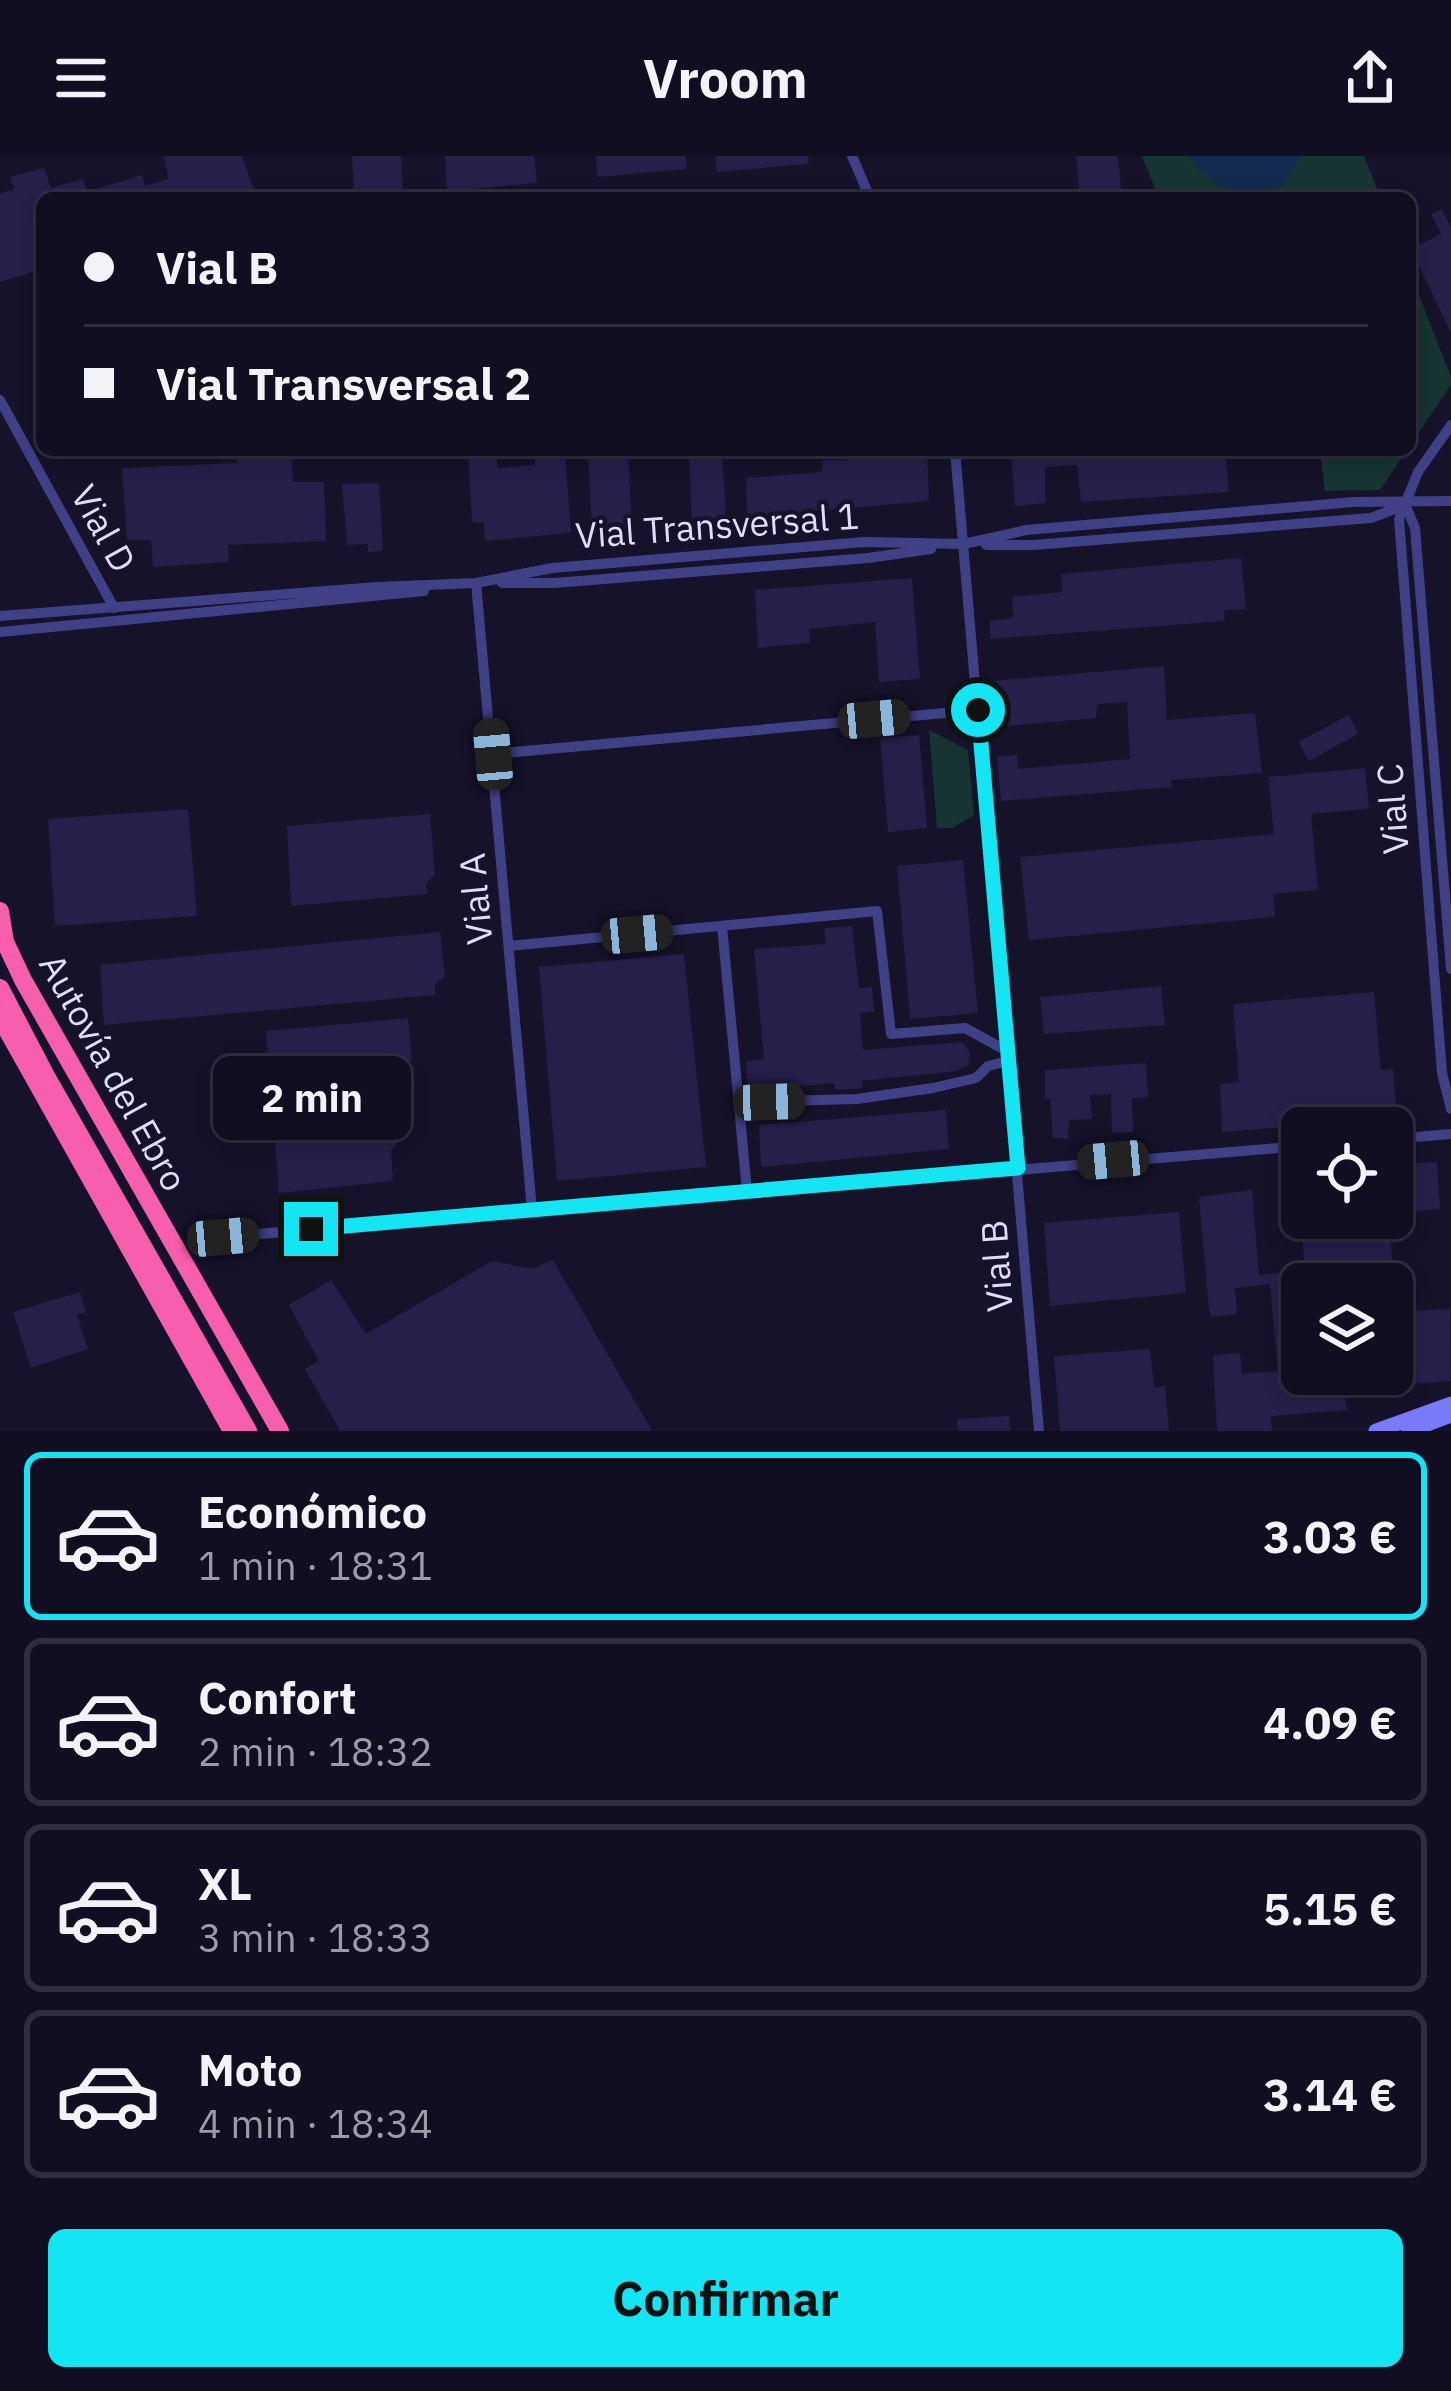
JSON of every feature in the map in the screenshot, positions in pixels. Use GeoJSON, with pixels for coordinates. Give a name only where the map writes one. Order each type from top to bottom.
{"type":"FeatureCollection","features":[{"type":"Feature","properties":{"kind":"highway"},"geometry":{"type":"LineString","coordinates":[[0,911],[3,937]]}},
{"type":"Feature","properties":{"kind":"highway","name":"Autovía del Ebro"},"geometry":{"type":"LineString","coordinates":[[3,937],[280,1431]]}},
{"type":"Feature","properties":{"kind":"highway","name":"Autovía del Ebro"},"geometry":{"type":"LineString","coordinates":[[0,988],[248,1431]]}},
{"type":"Feature","properties":{"kind":"highway"},"geometry":{"type":"LineString","coordinates":[[0,1017],[232,1431]]}},
{"type":"Feature","properties":{"kind":"main road"},"geometry":{"type":"LineString","coordinates":[[1376,1431],[1451,1404]]}},
{"type":"Feature","properties":{"kind":"main road"},"geometry":{"type":"LineString","coordinates":[[1409,1431],[1451,1415]]}},
{"type":"Feature","properties":{"kind":"street"},"geometry":{"type":"LineString","coordinates":[[852,156],[867,192]]}},
{"type":"Feature","properties":{"kind":"street","name":"Vial D"},"geometry":{"type":"LineString","coordinates":[[0,400],[122,621]]}},
{"type":"Feature","properties":{"kind":"street","name":"Vial C"},"geometry":{"type":"LineString","coordinates":[[1451,425],[1418,472],[1399,519],[1442,1073],[1451,1109]]}},
{"type":"Feature","properties":{"kind":"street","name":"Vial B"},"geometry":{"type":"LineString","coordinates":[[956,456],[1039,1431]]}},
{"type":"Feature","properties":{"kind":"street","name":"Vial Transversal 1"},"geometry":{"type":"LineString","coordinates":[[0,632],[364,599],[552,568],[864,542],[964,544],[1026,530],[1354,502],[1451,501]]}},
{"type":"Feature","properties":{"kind":"street","name":"Vial C"},"geometry":{"type":"LineString","coordinates":[[1405,504],[1414,528],[1451,969]]}},
{"type":"Feature","properties":{"kind":"street","name":"Vial Transversal 1"},"geometry":{"type":"LineString","coordinates":[[0,616],[476,583]]}},
{"type":"Feature","properties":{"kind":"street","name":"Vial A"},"geometry":{"type":"LineString","coordinates":[[476,583],[532,1210]]}},
{"type":"Feature","properties":{"kind":"street"},"geometry":{"type":"LineString","coordinates":[[493,754],[978,710]]}},
{"type":"Feature","properties":{"kind":"street"},"geometry":{"type":"LineString","coordinates":[[509,946],[877,911],[891,1034],[965,1028],[1008,1056]]}},
{"type":"Feature","properties":{"kind":"street"},"geometry":{"type":"LineString","coordinates":[[722,926],[747,1191]]}},
{"type":"Feature","properties":{"kind":"street"},"geometry":{"type":"LineString","coordinates":[[739,1102],[857,1099],[933,1088],[976,1078],[1008,1056]]}},
{"type":"Feature","properties":{"kind":"street"},"geometry":{"type":"LineString","coordinates":[[1413,1137],[1451,1134]]}},
{"type":"Feature","properties":{"kind":"street"},"geometry":{"type":"LineString","coordinates":[[223,1237],[1281,1147]]}},
{"type":"Feature","properties":{"kind":"green space"},"geometry":{"type":"Polygon","coordinates":[[[1142,156],[1364,156],[1379,192],[1157,192],[1142,156]]]}},
{"type":"Feature","properties":{"kind":"green space"},"geometry":{"type":"Polygon","coordinates":[[[1416,287],[1451,377],[1451,385],[1416,436],[1416,287]]]}},
{"type":"Feature","properties":{"kind":"green space"},"geometry":{"type":"Polygon","coordinates":[[[1321,456],[1403,456],[1380,490],[1325,491],[1321,456]]]}},
{"type":"Feature","properties":{"kind":"green space"},"geometry":{"type":"Polygon","coordinates":[[[929,730],[968,750],[974,815],[952,828],[937,828],[929,730]]]}},
{"type":"Feature","properties":{"kind":"water"},"geometry":{"type":"Polygon","coordinates":[[[1187,156],[1300,156],[1289,177],[1271,192],[1232,192],[1187,156]]]}},
{"type":"Feature","properties":{"kind":"building"},"geometry":{"type":"Polygon","coordinates":[[[163,156],[242,156],[255,192],[87,192],[142,175],[145,186],[169,179],[163,156]]]}},
{"type":"Feature","properties":{"kind":"building"},"geometry":{"type":"Polygon","coordinates":[[[352,156],[401,156],[403,190],[354,192],[352,156]]]}},
{"type":"Feature","properties":{"kind":"building"},"geometry":{"type":"Polygon","coordinates":[[[445,156],[534,156],[537,183],[447,191],[445,156]]]}},
{"type":"Feature","properties":{"kind":"building"},"geometry":{"type":"Polygon","coordinates":[[[596,156],[686,156],[687,169],[597,177],[596,156]]]}},
{"type":"Feature","properties":{"kind":"building"},"geometry":{"type":"Polygon","coordinates":[[[715,156],[808,156],[809,164],[717,172],[715,156]]]}},
{"type":"Feature","properties":{"kind":"building"},"geometry":{"type":"Polygon","coordinates":[[[1076,156],[1118,156],[1121,192],[1079,192],[1076,156]]]}},
{"type":"Feature","properties":{"kind":"building"},"geometry":{"type":"Polygon","coordinates":[[[44,168],[51,188],[83,179],[87,192],[36,192],[36,271],[0,282],[0,194],[14,189],[10,177],[44,168]]]}},
{"type":"Feature","properties":{"kind":"building"},"geometry":{"type":"Polygon","coordinates":[[[1442,209],[1451,228],[1451,333],[1416,260],[1416,246],[1441,234],[1431,214],[1442,209]]]}},
{"type":"Feature","properties":{"kind":"building"},"geometry":{"type":"Polygon","coordinates":[[[237,456],[291,456],[293,482],[324,482],[326,541],[228,545],[229,562],[153,567],[151,540],[127,540],[122,468],[238,463],[237,456]]]}},
{"type":"Feature","properties":{"kind":"building"},"geometry":{"type":"Polygon","coordinates":[[[468,456],[497,456],[497,468],[535,465],[535,456],[565,456],[571,533],[485,541],[484,523],[472,522],[468,456]]]}},
{"type":"Feature","properties":{"kind":"building"},"geometry":{"type":"Polygon","coordinates":[[[588,456],[628,456],[632,527],[592,531],[588,456]]]}},
{"type":"Feature","properties":{"kind":"building"},"geometry":{"type":"Polygon","coordinates":[[[689,456],[722,456],[726,518],[692,522],[689,456]]]}},
{"type":"Feature","properties":{"kind":"building"},"geometry":{"type":"Polygon","coordinates":[[[848,456],[927,456],[929,501],[747,517],[746,478],[822,472],[823,460],[847,460],[848,456]]]}},
{"type":"Feature","properties":{"kind":"building"},"geometry":{"type":"Polygon","coordinates":[[[1011,456],[1226,456],[1229,492],[1081,502],[1077,465],[1045,467],[1045,503],[1015,506],[1011,456]]]}},
{"type":"Feature","properties":{"kind":"building"},"geometry":{"type":"Polygon","coordinates":[[[379,483],[383,551],[368,552],[368,544],[347,545],[342,484],[379,483]]]}},
{"type":"Feature","properties":{"kind":"building"},"geometry":{"type":"Polygon","coordinates":[[[1241,558],[1246,609],[1224,610],[1225,621],[990,639],[990,621],[1013,618],[1012,597],[1062,592],[1061,574],[1241,558]]]}},
{"type":"Feature","properties":{"kind":"building"},"geometry":{"type":"Polygon","coordinates":[[[912,578],[920,679],[879,682],[875,622],[809,629],[810,643],[758,648],[755,590],[912,578]]]}},
{"type":"Feature","properties":{"kind":"building"},"geometry":{"type":"Polygon","coordinates":[[[1164,666],[1167,720],[1255,713],[1262,773],[1171,780],[1172,787],[1001,801],[997,757],[1017,755],[1018,769],[1130,759],[1127,702],[1097,704],[1096,718],[997,727],[993,681],[1164,666]]]}},
{"type":"Feature","properties":{"kind":"building"},"geometry":{"type":"Polygon","coordinates":[[[1349,715],[1358,734],[1309,761],[1298,742],[1349,715]]]}},
{"type":"Feature","properties":{"kind":"building"},"geometry":{"type":"Polygon","coordinates":[[[919,735],[927,828],[888,832],[880,738],[919,735]]]}},
{"type":"Feature","properties":{"kind":"building"},"geometry":{"type":"Polygon","coordinates":[[[1365,768],[1369,809],[1311,814],[1318,890],[1273,894],[1275,917],[1029,940],[1020,857],[1274,834],[1268,777],[1365,768]]]}},
{"type":"Feature","properties":{"kind":"building"},"geometry":{"type":"Polygon","coordinates":[[[188,809],[197,916],[55,926],[48,819],[188,809]]]}},
{"type":"Feature","properties":{"kind":"building"},"geometry":{"type":"Polygon","coordinates":[[[430,814],[435,874],[426,884],[428,894],[291,906],[287,826],[430,814]]]}},
{"type":"Feature","properties":{"kind":"building"},"geometry":{"type":"Polygon","coordinates":[[[963,860],[978,1013],[910,1019],[897,866],[963,860]]]}},
{"type":"Feature","properties":{"kind":"building"},"geometry":{"type":"Polygon","coordinates":[[[852,926],[859,988],[872,987],[874,1012],[860,1013],[863,1050],[962,1042],[970,1052],[968,1065],[956,1071],[862,1081],[862,1088],[856,1089],[835,1090],[834,1083],[748,1091],[746,1061],[764,1059],[754,949],[826,944],[824,928],[852,926]]]}},
{"type":"Feature","properties":{"kind":"building"},"geometry":{"type":"Polygon","coordinates":[[[440,932],[445,976],[435,985],[435,995],[104,1025],[100,965],[440,932]]]}},
{"type":"Feature","properties":{"kind":"building"},"geometry":{"type":"Polygon","coordinates":[[[684,954],[706,1167],[557,1181],[539,967],[684,954]]]}},
{"type":"Feature","properties":{"kind":"building"},"geometry":{"type":"Polygon","coordinates":[[[1161,986],[1165,1025],[1044,1034],[1040,997],[1161,986]]]}},
{"type":"Feature","properties":{"kind":"building"},"geometry":{"type":"Polygon","coordinates":[[[1374,992],[1381,1070],[1393,1069],[1396,1107],[1281,1107],[1281,1127],[1222,1132],[1220,1084],[1239,1082],[1233,1004],[1374,992]]]}},
{"type":"Feature","properties":{"kind":"building"},"geometry":{"type":"Polygon","coordinates":[[[408,1018],[412,1059],[403,1067],[406,1100],[397,1109],[400,1140],[391,1150],[393,1181],[279,1193],[266,1031],[408,1018]]]}},
{"type":"Feature","properties":{"kind":"building"},"geometry":{"type":"Polygon","coordinates":[[[1146,1063],[1148,1097],[1132,1098],[1133,1132],[1112,1132],[1111,1094],[1090,1095],[1092,1119],[1069,1120],[1068,1139],[1053,1138],[1045,1070],[1146,1063]]]}},
{"type":"Feature","properties":{"kind":"building"},"geometry":{"type":"Polygon","coordinates":[[[946,1110],[949,1149],[761,1167],[759,1125],[946,1110]]]}},
{"type":"Feature","properties":{"kind":"building"},"geometry":{"type":"Polygon","coordinates":[[[1437,1162],[1440,1209],[1413,1211],[1413,1163],[1437,1162]]]}},
{"type":"Feature","properties":{"kind":"building"},"geometry":{"type":"Polygon","coordinates":[[[1252,1190],[1259,1275],[1281,1273],[1281,1395],[1345,1395],[1347,1410],[1271,1416],[1272,1431],[1217,1431],[1213,1355],[1240,1353],[1242,1374],[1278,1371],[1270,1284],[1235,1288],[1237,1314],[1211,1317],[1199,1197],[1252,1190]]]}},
{"type":"Feature","properties":{"kind":"building"},"geometry":{"type":"Polygon","coordinates":[[[1179,1212],[1186,1293],[1050,1306],[1044,1223],[1179,1212]]]}},
{"type":"Feature","properties":{"kind":"building"},"geometry":{"type":"Polygon","coordinates":[[[1302,1239],[1391,1239],[1392,1263],[1304,1263],[1302,1239]]]}},
{"type":"Feature","properties":{"kind":"building"},"geometry":{"type":"Polygon","coordinates":[[[553,1260],[652,1431],[340,1431],[305,1369],[319,1361],[289,1305],[331,1280],[366,1334],[492,1261],[532,1269],[553,1260]]]}},
{"type":"Feature","properties":{"kind":"building"},"geometry":{"type":"Polygon","coordinates":[[[80,1292],[86,1312],[77,1315],[88,1349],[31,1368],[13,1312],[80,1292]]]}},
{"type":"Feature","properties":{"kind":"building"},"geometry":{"type":"Polygon","coordinates":[[[1450,1309],[1451,1381],[1413,1384],[1413,1311],[1450,1309]]]}},
{"type":"Feature","properties":{"kind":"building"},"geometry":{"type":"Polygon","coordinates":[[[1150,1349],[1154,1387],[1165,1386],[1169,1431],[1060,1431],[1054,1356],[1150,1349]]]}},
{"type":"Feature","properties":{"kind":"building"},"geometry":{"type":"Polygon","coordinates":[[[1009,1416],[1010,1431],[958,1431],[957,1419],[1009,1416]]]}},
{"type":"Feature","properties":{"kind":"route"},"geometry":{"type":"LineString","coordinates":[[311,1229],[1018,1168],[978,710]]}}]}
